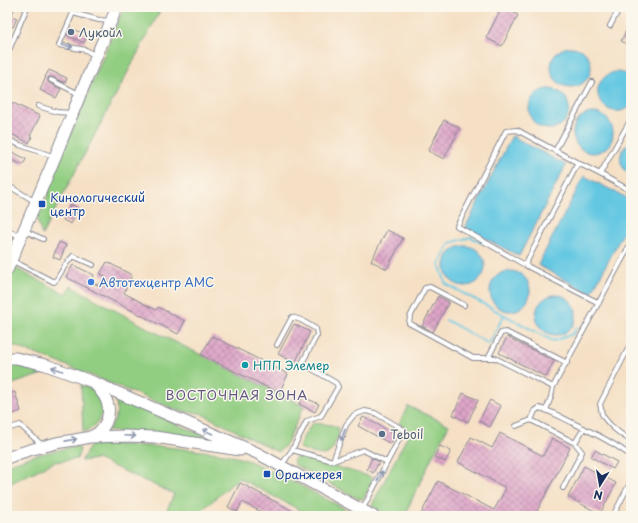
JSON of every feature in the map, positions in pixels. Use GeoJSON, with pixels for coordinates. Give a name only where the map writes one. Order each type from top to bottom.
{"type":"FeatureCollection","features":[{"type":"Feature","properties":{"kind":"main road"},"geometry":{"type":"LineString","coordinates":[[9,265],[117,7]]}},
{"type":"Feature","properties":{"kind":"main road"},"geometry":{"type":"LineString","coordinates":[[10,356],[46,365],[93,382],[257,453],[373,516]]}},
{"type":"Feature","properties":{"kind":"main road"},"geometry":{"type":"LineString","coordinates":[[91,437],[98,433],[104,426],[109,410],[104,395],[93,382]]}},
{"type":"Feature","properties":{"kind":"main road"},"geometry":{"type":"LineString","coordinates":[[7,458],[43,446],[91,437],[125,436],[155,437],[257,453]]}},
{"type":"Feature","properties":{"kind":"lane"},"geometry":{"type":"LineString","coordinates":[[7,55],[27,7]]}},
{"type":"Feature","properties":{"kind":"lane"},"geometry":{"type":"LineString","coordinates":[[610,26],[620,7]]}},
{"type":"Feature","properties":{"kind":"lane"},"geometry":{"type":"LineString","coordinates":[[96,57],[86,50],[59,45],[73,13],[99,20],[111,21]]}},
{"type":"Feature","properties":{"kind":"lane"},"geometry":{"type":"LineString","coordinates":[[51,80],[80,95]]}},
{"type":"Feature","properties":{"kind":"lane"},"geometry":{"type":"LineString","coordinates":[[555,151],[592,82]]}},
{"type":"Feature","properties":{"kind":"lane"},"geometry":{"type":"LineString","coordinates":[[38,106],[57,112],[73,113]]}},
{"type":"Feature","properties":{"kind":"lane"},"geometry":{"type":"LineString","coordinates":[[600,174],[631,119]]}},
{"type":"Feature","properties":{"kind":"lane"},"geometry":{"type":"LineString","coordinates":[[599,303],[457,226],[506,131],[517,130],[631,191]]}},
{"type":"Feature","properties":{"kind":"lane"},"geometry":{"type":"LineString","coordinates":[[7,139],[55,157]]}},
{"type":"Feature","properties":{"kind":"lane"},"geometry":{"type":"LineString","coordinates":[[525,264],[578,163]]}},
{"type":"Feature","properties":{"kind":"lane"},"geometry":{"type":"LineString","coordinates":[[7,185],[36,202]]}},
{"type":"Feature","properties":{"kind":"lane"},"geometry":{"type":"LineString","coordinates":[[7,230],[43,239]]}},
{"type":"Feature","properties":{"kind":"lane"},"geometry":{"type":"LineString","coordinates":[[546,410],[553,387],[631,243]]}},
{"type":"Feature","properties":{"kind":"lane"},"geometry":{"type":"LineString","coordinates":[[9,265],[54,282],[73,256],[92,265]]}},
{"type":"Feature","properties":{"kind":"lane"},"geometry":{"type":"LineString","coordinates":[[464,305],[430,287],[425,288],[410,317],[409,323],[473,358],[495,358],[553,387]]}},
{"type":"Feature","properties":{"kind":"lane"},"geometry":{"type":"LineString","coordinates":[[277,345],[292,317],[301,320],[316,329],[317,335],[302,363],[336,383],[338,387],[321,416],[307,421],[292,450],[281,466]]}},
{"type":"Feature","properties":{"kind":"lane"},"geometry":{"type":"LineString","coordinates":[[488,358],[501,333],[506,332],[567,363]]}},
{"type":"Feature","properties":{"kind":"lane"},"geometry":{"type":"LineString","coordinates":[[631,343],[600,404],[602,414],[607,421],[626,438],[631,440]]}},
{"type":"Feature","properties":{"kind":"lane"},"geometry":{"type":"LineString","coordinates":[[516,426],[531,420],[535,411],[539,408],[584,428],[631,456]]}},
{"type":"Feature","properties":{"kind":"lane"},"geometry":{"type":"LineString","coordinates":[[333,461],[346,425],[354,415],[365,411],[374,414],[404,430],[362,510]]}},
{"type":"Feature","properties":{"kind":"lane"},"geometry":{"type":"LineString","coordinates":[[531,420],[576,443],[582,452],[563,488]]}},
{"type":"Feature","properties":{"kind":"lane"},"geometry":{"type":"LineString","coordinates":[[7,429],[20,425],[43,446]]}},
{"type":"Feature","properties":{"kind":"lane"},"geometry":{"type":"LineString","coordinates":[[576,443],[584,428]]}},
{"type":"Feature","properties":{"kind":"lane"},"geometry":{"type":"LineString","coordinates":[[292,450],[333,461],[363,450],[387,462]]}},
{"type":"Feature","properties":{"kind":"lane"},"geometry":{"type":"LineString","coordinates":[[613,516],[631,481]]}},
{"type":"Feature","properties":{"kind":"green space"},"geometry":{"type":"Polygon","coordinates":[[[124,7],[162,7],[42,235],[37,219],[46,201],[51,181],[124,7]]]}},
{"type":"Feature","properties":{"kind":"green space"},"geometry":{"type":"Polygon","coordinates":[[[13,267],[66,294],[71,286],[153,331],[304,406],[286,445],[278,452],[200,413],[179,411],[7,342],[7,280],[13,267]]]}},
{"type":"Feature","properties":{"kind":"green space"},"geometry":{"type":"Polygon","coordinates":[[[13,363],[42,374],[7,386],[7,364],[13,363]]]}},
{"type":"Feature","properties":{"kind":"green space"},"geometry":{"type":"Polygon","coordinates":[[[81,385],[98,394],[102,399],[104,406],[102,415],[97,422],[91,429],[83,432],[81,385]]]}},
{"type":"Feature","properties":{"kind":"green space"},"geometry":{"type":"Polygon","coordinates":[[[115,398],[216,441],[107,431],[115,420],[116,416],[115,398]]]}},
{"type":"Feature","properties":{"kind":"green space"},"geometry":{"type":"Polygon","coordinates":[[[408,406],[449,425],[407,510],[416,515],[390,516],[372,507],[410,431],[399,424],[408,406]]]}},
{"type":"Feature","properties":{"kind":"green space"},"geometry":{"type":"Polygon","coordinates":[[[313,423],[332,425],[338,428],[338,438],[330,452],[327,454],[315,454],[299,448],[304,435],[313,423]]]}},
{"type":"Feature","properties":{"kind":"green space"},"geometry":{"type":"Polygon","coordinates":[[[108,444],[167,447],[211,452],[247,460],[274,472],[359,516],[311,516],[239,478],[195,516],[175,516],[166,512],[174,494],[97,459],[81,461],[91,445],[108,444]]]}},
{"type":"Feature","properties":{"kind":"green space"},"geometry":{"type":"Polygon","coordinates":[[[71,447],[78,447],[80,449],[77,459],[54,462],[7,485],[7,465],[32,456],[71,447]]]}},
{"type":"Feature","properties":{"kind":"green space"},"geometry":{"type":"Polygon","coordinates":[[[301,456],[371,477],[372,481],[364,498],[359,499],[295,465],[293,461],[295,458],[301,456]]]}},
{"type":"Feature","properties":{"kind":"water"},"geometry":{"type":"Polygon","coordinates":[[[571,47],[579,49],[585,53],[589,59],[591,67],[589,75],[585,81],[579,85],[571,87],[563,85],[557,81],[553,75],[551,67],[553,59],[557,53],[563,49],[571,47]]]}},
{"type":"Feature","properties":{"kind":"water"},"geometry":{"type":"Polygon","coordinates":[[[614,72],[623,73],[631,77],[631,106],[622,111],[613,111],[606,107],[600,101],[598,93],[599,85],[604,78],[614,72]]]}},
{"type":"Feature","properties":{"kind":"water"},"geometry":{"type":"Polygon","coordinates":[[[549,89],[557,91],[563,95],[567,101],[569,109],[567,117],[563,123],[557,127],[549,129],[541,127],[535,123],[531,117],[529,109],[531,101],[535,95],[541,91],[549,89]]]}},
{"type":"Feature","properties":{"kind":"water"},"geometry":{"type":"Polygon","coordinates":[[[593,113],[604,116],[610,122],[613,133],[610,144],[604,150],[593,153],[582,150],[576,144],[573,133],[576,122],[582,116],[593,113]]]}},
{"type":"Feature","properties":{"kind":"water"},"geometry":{"type":"Polygon","coordinates":[[[512,136],[566,165],[519,256],[465,228],[512,136]]]}},
{"type":"Feature","properties":{"kind":"water"},"geometry":{"type":"Polygon","coordinates":[[[631,141],[631,176],[623,168],[620,158],[623,149],[631,141]]]}},
{"type":"Feature","properties":{"kind":"water"},"geometry":{"type":"Polygon","coordinates":[[[584,176],[631,200],[631,218],[591,294],[538,265],[584,176]]]}},
{"type":"Feature","properties":{"kind":"water"},"geometry":{"type":"Polygon","coordinates":[[[465,246],[473,248],[479,252],[483,258],[485,266],[483,274],[479,280],[473,284],[465,286],[457,284],[451,280],[447,274],[445,266],[447,258],[451,252],[457,248],[465,246]]]}},
{"type":"Feature","properties":{"kind":"water"},"geometry":{"type":"Polygon","coordinates":[[[510,271],[521,274],[527,280],[530,291],[527,302],[521,308],[510,311],[499,308],[493,302],[490,291],[493,280],[499,274],[510,271]]]}},
{"type":"Feature","properties":{"kind":"water"},"geometry":{"type":"Polygon","coordinates":[[[556,295],[567,298],[573,304],[576,315],[573,326],[567,332],[556,335],[545,332],[539,326],[536,315],[539,304],[545,298],[556,295]]]}},
{"type":"Feature","properties":{"kind":"building"},"geometry":{"type":"Polygon","coordinates":[[[7,7],[15,7],[11,16],[17,18],[13,27],[8,25],[7,27],[7,7]]]}},
{"type":"Feature","properties":{"kind":"building"},"geometry":{"type":"Polygon","coordinates":[[[502,7],[518,15],[502,46],[486,38],[502,7]]]}},
{"type":"Feature","properties":{"kind":"building"},"geometry":{"type":"Polygon","coordinates":[[[631,21],[631,46],[621,41],[631,21]]]}},
{"type":"Feature","properties":{"kind":"building"},"geometry":{"type":"Polygon","coordinates":[[[70,28],[87,35],[84,43],[67,35],[70,28]]]}},
{"type":"Feature","properties":{"kind":"building"},"geometry":{"type":"Polygon","coordinates":[[[49,70],[67,78],[65,83],[52,77],[48,78],[49,83],[61,89],[56,98],[40,90],[49,70]]]}},
{"type":"Feature","properties":{"kind":"building"},"geometry":{"type":"Polygon","coordinates":[[[13,103],[40,116],[30,136],[32,137],[29,143],[7,132],[7,116],[13,103]]]}},
{"type":"Feature","properties":{"kind":"building"},"geometry":{"type":"Polygon","coordinates":[[[444,120],[460,128],[444,159],[428,151],[444,120]]]}},
{"type":"Feature","properties":{"kind":"building"},"geometry":{"type":"Polygon","coordinates":[[[7,149],[26,159],[23,165],[7,158],[7,149]]]}},
{"type":"Feature","properties":{"kind":"building"},"geometry":{"type":"Polygon","coordinates":[[[70,204],[79,208],[71,224],[63,220],[70,204]]]}},
{"type":"Feature","properties":{"kind":"building"},"geometry":{"type":"Polygon","coordinates":[[[387,230],[403,238],[387,269],[371,261],[387,230]]]}},
{"type":"Feature","properties":{"kind":"building"},"geometry":{"type":"Polygon","coordinates":[[[59,242],[66,245],[60,260],[53,257],[59,242]]]}},
{"type":"Feature","properties":{"kind":"building"},"geometry":{"type":"Polygon","coordinates":[[[107,262],[132,275],[124,293],[156,310],[158,307],[185,321],[178,334],[66,277],[73,265],[94,275],[91,282],[100,286],[105,276],[100,274],[107,262]]]}},
{"type":"Feature","properties":{"kind":"building"},"geometry":{"type":"Polygon","coordinates":[[[438,296],[449,302],[433,332],[422,326],[438,296]]]}},
{"type":"Feature","properties":{"kind":"building"},"geometry":{"type":"Polygon","coordinates":[[[294,324],[310,332],[295,363],[278,354],[294,324]]]}},
{"type":"Feature","properties":{"kind":"building","name":"НПП Элемер"},"geometry":{"type":"Polygon","coordinates":[[[212,336],[288,374],[279,393],[201,355],[212,336]]]}},
{"type":"Feature","properties":{"kind":"building"},"geometry":{"type":"Polygon","coordinates":[[[507,337],[554,361],[546,377],[499,353],[507,337]]]}},
{"type":"Feature","properties":{"kind":"building"},"geometry":{"type":"Polygon","coordinates":[[[15,392],[21,411],[10,415],[7,406],[7,395],[15,392]]]}},
{"type":"Feature","properties":{"kind":"building"},"geometry":{"type":"Polygon","coordinates":[[[463,393],[478,400],[468,422],[453,415],[463,393]]]}},
{"type":"Feature","properties":{"kind":"building"},"geometry":{"type":"Polygon","coordinates":[[[303,397],[319,404],[315,412],[299,404],[303,397]]]}},
{"type":"Feature","properties":{"kind":"building"},"geometry":{"type":"Polygon","coordinates":[[[490,400],[501,406],[490,427],[479,421],[490,400]]]}},
{"type":"Feature","properties":{"kind":"building"},"geometry":{"type":"Polygon","coordinates":[[[363,417],[396,434],[391,444],[358,426],[363,417]]]}},
{"type":"Feature","properties":{"kind":"building"},"geometry":{"type":"Polygon","coordinates":[[[500,433],[543,456],[552,438],[570,448],[537,511],[546,516],[420,516],[438,481],[494,510],[506,488],[458,462],[471,437],[492,448],[500,433]]]}},
{"type":"Feature","properties":{"kind":"building"},"geometry":{"type":"Polygon","coordinates":[[[440,446],[451,451],[445,462],[434,457],[440,446]]]}},
{"type":"Feature","properties":{"kind":"building"},"geometry":{"type":"Polygon","coordinates":[[[595,450],[617,462],[613,469],[591,457],[595,450]]]}},
{"type":"Feature","properties":{"kind":"building"},"geometry":{"type":"Polygon","coordinates":[[[372,458],[379,462],[373,473],[367,469],[372,458]]]}},
{"type":"Feature","properties":{"kind":"building"},"geometry":{"type":"Polygon","coordinates":[[[584,466],[616,483],[600,514],[568,497],[584,466]]]}},
{"type":"Feature","properties":{"kind":"building"},"geometry":{"type":"Polygon","coordinates":[[[240,483],[302,516],[269,516],[242,502],[237,512],[228,507],[240,483]]]}},
{"type":"Feature","properties":{"kind":"waterway"},"geometry":{"type":"LineString","coordinates":[[482,243],[471,237],[450,243],[439,264],[446,284],[553,341],[573,334],[577,327]]}},
{"type":"Feature","properties":{"kind":"waterway"},"geometry":{"type":"LineString","coordinates":[[446,320],[489,344],[504,315]]}},
{"type":"Feature","properties":{"kind":"place","name":"Лукойл"},"geometry":{"type":"Point","coordinates":[71,32]}},
{"type":"Feature","properties":{"kind":"place","name":"Кинологический центр"},"geometry":{"type":"Point","coordinates":[42,204]}},
{"type":"Feature","properties":{"kind":"place","name":"Автотехцентр АМС"},"geometry":{"type":"Point","coordinates":[91,282]}},
{"type":"Feature","properties":{"kind":"place","name":"НПП Элемер"},"geometry":{"type":"Point","coordinates":[245,365]}},
{"type":"Feature","properties":{"kind":"place","name":"Teboil"},"geometry":{"type":"Point","coordinates":[382,434]}},
{"type":"Feature","properties":{"kind":"place","name":"Оранжерея"},"geometry":{"type":"Point","coordinates":[267,474]}},
{"type":"Feature","properties":{"kind":"district","name":"ВОСТОЧНАЯ ЗОНА"},"geometry":{"type":"Point","coordinates":[237,394]}}]}
